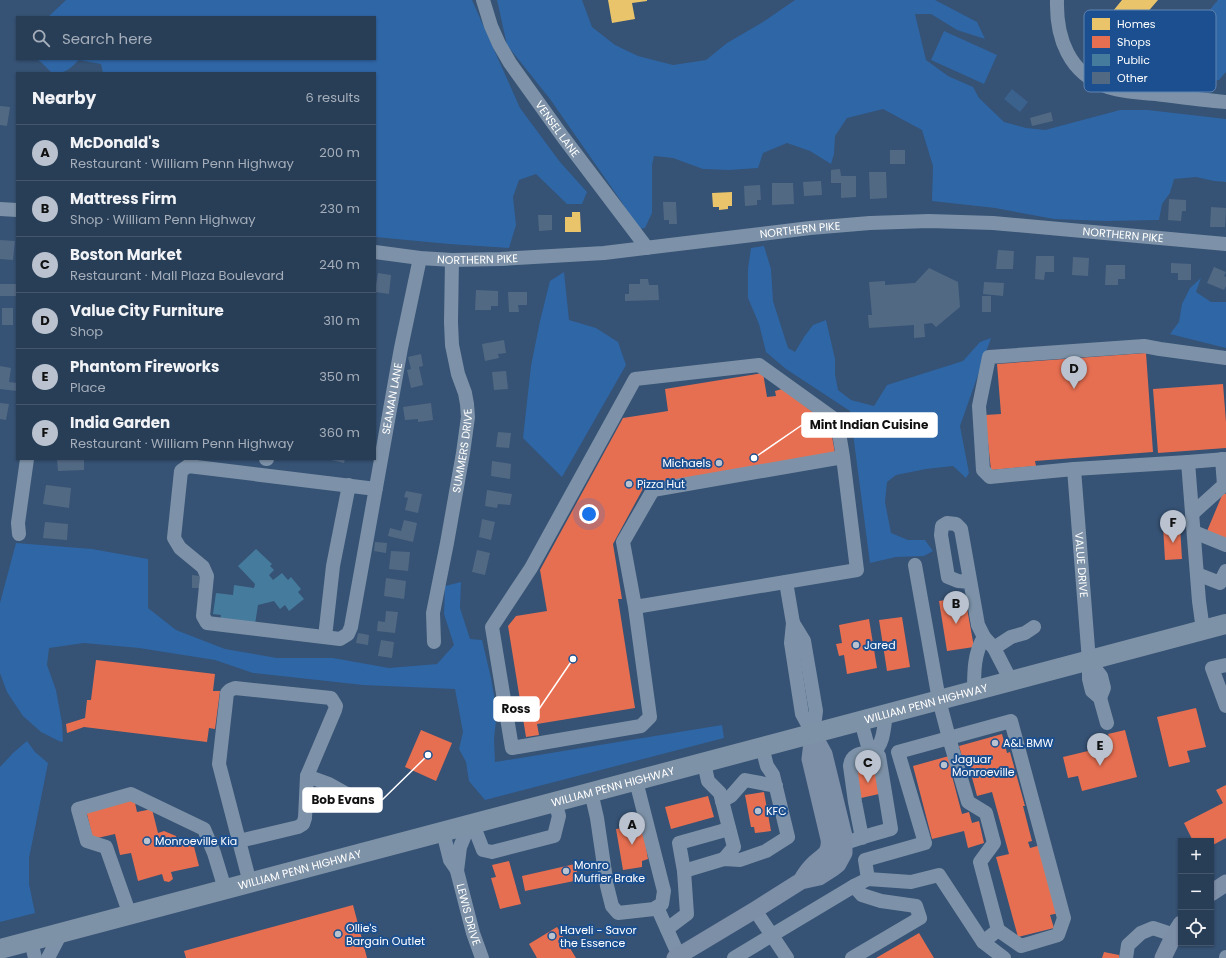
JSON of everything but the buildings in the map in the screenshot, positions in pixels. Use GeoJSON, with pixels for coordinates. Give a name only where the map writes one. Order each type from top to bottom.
{"type":"FeatureCollection","features":[{"type":"Feature","properties":{"kind":"highway","name":"WILLIAM PENN HIGHWAY"},"geometry":{"type":"LineString","coordinates":[[0,949],[33,950],[61,933],[1226,624]]}},
{"type":"Feature","properties":{"kind":"main road"},"geometry":{"type":"LineString","coordinates":[[677,957],[801,881],[819,877],[838,864],[844,853],[845,842],[824,754],[813,734]]}},
{"type":"Feature","properties":{"kind":"main road"},"geometry":{"type":"LineString","coordinates":[[801,881],[812,866],[829,850],[830,838],[810,759],[813,734]]}},
{"type":"Feature","properties":{"kind":"main road"},"geometry":{"type":"LineString","coordinates":[[1214,891],[1226,883]]}},
{"type":"Feature","properties":{"kind":"main road"},"geometry":{"type":"LineString","coordinates":[[1163,958],[1177,929]]}},
{"type":"Feature","properties":{"kind":"street","name":"VENSEL LANE"},"geometry":{"type":"LineString","coordinates":[[484,0],[496,38],[510,63],[563,137],[648,248]]}},
{"type":"Feature","properties":{"kind":"street"},"geometry":{"type":"LineString","coordinates":[[1057,0],[1057,23],[1064,48],[1078,67],[1084,72]]}},
{"type":"Feature","properties":{"kind":"street"},"geometry":{"type":"LineString","coordinates":[[1132,92],[1226,102]]}},
{"type":"Feature","properties":{"kind":"street"},"geometry":{"type":"LineString","coordinates":[[0,209],[16,210]]}},
{"type":"Feature","properties":{"kind":"street","name":"NORTHERN PIKE"},"geometry":{"type":"LineString","coordinates":[[376,252],[420,258],[452,260],[501,260],[604,253],[810,228],[929,220],[993,223],[1226,244]]}},
{"type":"Feature","properties":{"kind":"street","name":"SEAMAN LANE"},"geometry":{"type":"LineString","coordinates":[[325,637],[340,639],[348,634],[351,627],[401,348],[420,258]]}},
{"type":"Feature","properties":{"kind":"street","name":"SUMMERS DRIVE"},"geometry":{"type":"LineString","coordinates":[[434,642],[433,613],[467,434],[468,416],[465,393],[458,374],[452,345],[452,260]]}},
{"type":"Feature","properties":{"kind":"street"},"geometry":{"type":"LineString","coordinates":[[1193,513],[1224,486],[1224,459],[1074,469],[990,477],[983,470],[979,406],[989,357],[1144,346],[1226,358]]}},
{"type":"Feature","properties":{"kind":"street"},"geometry":{"type":"LineString","coordinates":[[635,607],[857,570],[843,458],[837,421],[759,365],[635,379],[531,568],[492,627],[512,748],[641,726],[650,717],[635,607],[623,542],[653,490],[843,458]]}},
{"type":"Feature","properties":{"kind":"street"},"geometry":{"type":"LineString","coordinates":[[19,534],[19,513],[27,460]]}},
{"type":"Feature","properties":{"kind":"street"},"geometry":{"type":"LineString","coordinates":[[348,485],[333,566],[325,637],[207,623],[202,616],[207,576],[203,567],[180,548],[174,538],[181,471],[188,462],[376,489]]}},
{"type":"Feature","properties":{"kind":"street"},"geometry":{"type":"LineString","coordinates":[[1188,462],[1199,601],[1203,630]]}},
{"type":"Feature","properties":{"kind":"street","name":"VALUE DRIVE"},"geometry":{"type":"LineString","coordinates":[[1074,469],[1089,661],[1089,679],[1092,691],[1100,698],[1108,723]]}},
{"type":"Feature","properties":{"kind":"street"},"geometry":{"type":"LineString","coordinates":[[1194,532],[1226,545]]}},
{"type":"Feature","properties":{"kind":"street"},"geometry":{"type":"LineString","coordinates":[[868,879],[865,860],[925,843],[898,752],[949,738],[1011,721],[1064,918],[1058,935],[1021,946],[998,930],[980,862],[994,843],[986,813],[968,802],[949,738],[939,700],[915,565]]}},
{"type":"Feature","properties":{"kind":"street"},"geometry":{"type":"LineString","coordinates":[[1197,574],[1220,583],[1226,570]]}},
{"type":"Feature","properties":{"kind":"street"},"geometry":{"type":"LineString","coordinates":[[786,582],[792,623],[804,640],[816,711],[813,734]]}},
{"type":"Feature","properties":{"kind":"street"},"geometry":{"type":"LineString","coordinates":[[970,582],[978,625],[984,637],[994,648],[1011,681]]}},
{"type":"Feature","properties":{"kind":"street"},"geometry":{"type":"LineString","coordinates":[[994,648],[1010,637],[1025,633],[1034,626]]}},
{"type":"Feature","properties":{"kind":"street"},"geometry":{"type":"LineString","coordinates":[[974,691],[976,656],[984,637]]}},
{"type":"Feature","properties":{"kind":"street"},"geometry":{"type":"LineString","coordinates":[[1226,664],[1212,668],[1226,706]]}},
{"type":"Feature","properties":{"kind":"street"},"geometry":{"type":"LineString","coordinates":[[239,841],[298,827],[303,824],[305,818],[306,776],[335,710],[336,706],[331,698],[235,688],[227,693],[219,764],[239,841],[250,883]]}},
{"type":"Feature","properties":{"kind":"street"},"geometry":{"type":"LineString","coordinates":[[862,838],[854,802],[850,761],[853,757],[878,749],[886,714]]}},
{"type":"Feature","properties":{"kind":"street"},"geometry":{"type":"LineString","coordinates":[[829,850],[845,842],[891,828],[879,756],[868,743],[862,721]]}},
{"type":"Feature","properties":{"kind":"street"},"geometry":{"type":"LineString","coordinates":[[684,871],[724,859],[740,860],[766,851],[788,837],[774,775],[767,766],[762,747]]}},
{"type":"Feature","properties":{"kind":"street"},"geometry":{"type":"LineString","coordinates":[[704,763],[708,781],[720,793],[734,846],[724,859]]}},
{"type":"Feature","properties":{"kind":"street"},"geometry":{"type":"LineString","coordinates":[[306,776],[325,782],[347,794]]}},
{"type":"Feature","properties":{"kind":"street"},"geometry":{"type":"LineString","coordinates":[[722,801],[731,796],[745,780],[776,786]]}},
{"type":"Feature","properties":{"kind":"street"},"geometry":{"type":"LineString","coordinates":[[636,781],[664,891],[660,906],[677,957]]}},
{"type":"Feature","properties":{"kind":"street"},"geometry":{"type":"LineString","coordinates":[[591,792],[612,906],[618,913],[654,909],[660,906]]}},
{"type":"Feature","properties":{"kind":"street"},"geometry":{"type":"LineString","coordinates":[[130,915],[106,848],[87,841],[78,809],[131,794],[204,829],[214,853],[225,890]]}},
{"type":"Feature","properties":{"kind":"street"},"geometry":{"type":"LineString","coordinates":[[471,824],[483,850],[492,852],[554,836],[559,816],[555,802]]}},
{"type":"Feature","properties":{"kind":"street","name":"LEWIS DRIVE"},"geometry":{"type":"LineString","coordinates":[[457,871],[460,846],[471,824]]}},
{"type":"Feature","properties":{"kind":"street"},"geometry":{"type":"LineString","coordinates":[[667,929],[687,914],[684,871],[679,843],[729,828]]}},
{"type":"Feature","properties":{"kind":"street","name":"LEWIS DRIVE"},"geometry":{"type":"LineString","coordinates":[[442,832],[450,860],[457,871],[473,933],[482,958]]}},
{"type":"Feature","properties":{"kind":"street"},"geometry":{"type":"LineString","coordinates":[[734,958],[868,879],[911,882],[939,875],[983,942],[1004,958]]}},
{"type":"Feature","properties":{"kind":"street"},"geometry":{"type":"LineString","coordinates":[[852,958],[920,918],[916,906],[881,901],[862,896],[854,886]]}},
{"type":"Feature","properties":{"kind":"street"},"geometry":{"type":"LineString","coordinates":[[755,910],[788,958]]}},
{"type":"Feature","properties":{"kind":"street"},"geometry":{"type":"LineString","coordinates":[[1126,958],[1128,945],[1141,933],[1152,928],[1177,929]]}},
{"type":"Feature","properties":{"kind":"street"},"geometry":{"type":"LineString","coordinates":[[983,942],[998,930]]}},
{"type":"Feature","properties":{"kind":"street"},"geometry":{"type":"LineString","coordinates":[[48,958],[61,933]]}},
{"type":"Feature","properties":{"kind":"shaded area"},"geometry":{"type":"Polygon","coordinates":[[[66,0],[472,0],[520,108],[560,162],[587,192],[582,204],[567,204],[536,174],[519,180],[513,197],[516,225],[509,248],[376,237],[376,72],[103,72],[101,64],[79,60],[376,60],[376,16],[49,16],[66,0]]]}},
{"type":"Feature","properties":{"kind":"shaded area"},"geometry":{"type":"Polygon","coordinates":[[[497,0],[582,0],[592,27],[615,45],[638,56],[673,65],[706,60],[727,43],[763,22],[795,0],[935,0],[977,22],[985,39],[957,30],[931,14],[915,14],[926,60],[948,76],[973,87],[979,98],[1004,122],[1026,128],[1045,130],[1120,110],[1148,110],[1226,119],[1226,182],[1196,177],[1174,179],[1170,193],[1162,204],[1159,220],[1106,221],[1054,219],[995,208],[932,201],[933,166],[922,130],[883,109],[847,118],[835,136],[834,154],[831,164],[810,151],[787,143],[763,153],[758,168],[729,170],[703,169],[673,158],[654,156],[652,165],[652,213],[645,228],[638,229],[621,201],[550,99],[507,45],[497,0]]]}},
{"type":"Feature","properties":{"kind":"shaded area"},"geometry":{"type":"Polygon","coordinates":[[[1218,0],[1226,0],[1226,72],[1219,80],[1216,80],[1216,10],[1210,10],[1218,0]]]}},
{"type":"Feature","properties":{"kind":"shaded area"},"geometry":{"type":"Polygon","coordinates":[[[944,31],[997,55],[984,84],[931,60],[944,31]]]}},
{"type":"Feature","properties":{"kind":"shaded area"},"geometry":{"type":"Polygon","coordinates":[[[38,60],[79,60],[67,70],[61,72],[51,72],[38,60]]]}},
{"type":"Feature","properties":{"kind":"shaded area"},"geometry":{"type":"Polygon","coordinates":[[[1012,89],[1028,102],[1020,112],[1004,99],[1012,89]]]}},
{"type":"Feature","properties":{"kind":"shaded area"},"geometry":{"type":"Polygon","coordinates":[[[764,246],[771,269],[773,301],[788,348],[795,352],[813,325],[826,320],[835,359],[835,374],[838,390],[851,400],[874,406],[887,385],[963,361],[980,342],[991,338],[960,426],[969,473],[966,478],[953,466],[926,469],[896,475],[887,482],[885,502],[891,533],[908,540],[925,540],[933,551],[924,556],[896,557],[870,563],[850,411],[786,369],[766,352],[759,324],[748,298],[748,269],[751,248],[764,246]]]}},
{"type":"Feature","properties":{"kind":"shaded area"},"geometry":{"type":"Polygon","coordinates":[[[564,272],[569,320],[596,328],[618,342],[626,365],[562,477],[523,438],[531,366],[540,321],[550,281],[564,272]]]}},
{"type":"Feature","properties":{"kind":"shaded area"},"geometry":{"type":"Polygon","coordinates":[[[1201,278],[1196,292],[1211,302],[1226,302],[1226,348],[1170,334],[1179,322],[1182,304],[1190,288],[1201,278]]]}},
{"type":"Feature","properties":{"kind":"shaded area"},"geometry":{"type":"Polygon","coordinates":[[[16,543],[92,549],[148,559],[148,608],[176,630],[225,649],[277,658],[333,658],[389,668],[437,664],[454,645],[444,614],[445,586],[461,582],[460,608],[470,639],[482,640],[491,678],[497,713],[494,738],[495,762],[722,725],[724,738],[485,800],[469,781],[466,762],[459,749],[463,732],[455,689],[363,685],[253,673],[215,660],[139,648],[84,643],[49,648],[47,665],[56,690],[62,723],[63,741],[61,742],[41,732],[23,716],[7,692],[0,673],[0,603],[16,543]]]}},
{"type":"Feature","properties":{"kind":"shaded area"},"geometry":{"type":"Polygon","coordinates":[[[27,741],[35,752],[48,763],[29,858],[29,884],[35,913],[0,922],[0,767],[27,741]]]}},
{"type":"Feature","properties":{"kind":"place","name":"Value City Furniture"},"geometry":{"type":"Point","coordinates":[1074,389]}},
{"type":"Feature","properties":{"kind":"place","name":"Mint Indian Cuisine"},"geometry":{"type":"Point","coordinates":[754,458]}},
{"type":"Feature","properties":{"kind":"place","name":"Michaels"},"geometry":{"type":"Point","coordinates":[719,463]}},
{"type":"Feature","properties":{"kind":"place","name":"Pizza Hut"},"geometry":{"type":"Point","coordinates":[629,484]}},
{"type":"Feature","properties":{"kind":"place","name":"India Garden"},"geometry":{"type":"Point","coordinates":[1173,543]}},
{"type":"Feature","properties":{"kind":"place","name":"Mattress Firm"},"geometry":{"type":"Point","coordinates":[956,624]}},
{"type":"Feature","properties":{"kind":"place","name":"Jared"},"geometry":{"type":"Point","coordinates":[856,645]}},
{"type":"Feature","properties":{"kind":"place","name":"Ross"},"geometry":{"type":"Point","coordinates":[573,659]}},
{"type":"Feature","properties":{"kind":"place","name":"A&L BMW"},"geometry":{"type":"Point","coordinates":[995,743]}},
{"type":"Feature","properties":{"kind":"place","name":"Bob Evans"},"geometry":{"type":"Point","coordinates":[428,755]}},
{"type":"Feature","properties":{"kind":"place","name":"Jaguar Monroeville"},"geometry":{"type":"Point","coordinates":[944,765]}},
{"type":"Feature","properties":{"kind":"place","name":"Phantom Fireworks"},"geometry":{"type":"Point","coordinates":[1100,766]}},
{"type":"Feature","properties":{"kind":"place","name":"Boston Market"},"geometry":{"type":"Point","coordinates":[868,783]}},
{"type":"Feature","properties":{"kind":"place","name":"KFC"},"geometry":{"type":"Point","coordinates":[758,811]}},
{"type":"Feature","properties":{"kind":"place","name":"Monroeville Kia"},"geometry":{"type":"Point","coordinates":[147,841]}},
{"type":"Feature","properties":{"kind":"place","name":"McDonald's"},"geometry":{"type":"Point","coordinates":[632,845]}},
{"type":"Feature","properties":{"kind":"place","name":"Monro Muffler Brake"},"geometry":{"type":"Point","coordinates":[566,871]}},
{"type":"Feature","properties":{"kind":"place","name":"Ollie's Bargain Outlet"},"geometry":{"type":"Point","coordinates":[338,934]}},
{"type":"Feature","properties":{"kind":"place","name":"Haveli - Savor the Essence"},"geometry":{"type":"Point","coordinates":[552,936]}}]}
